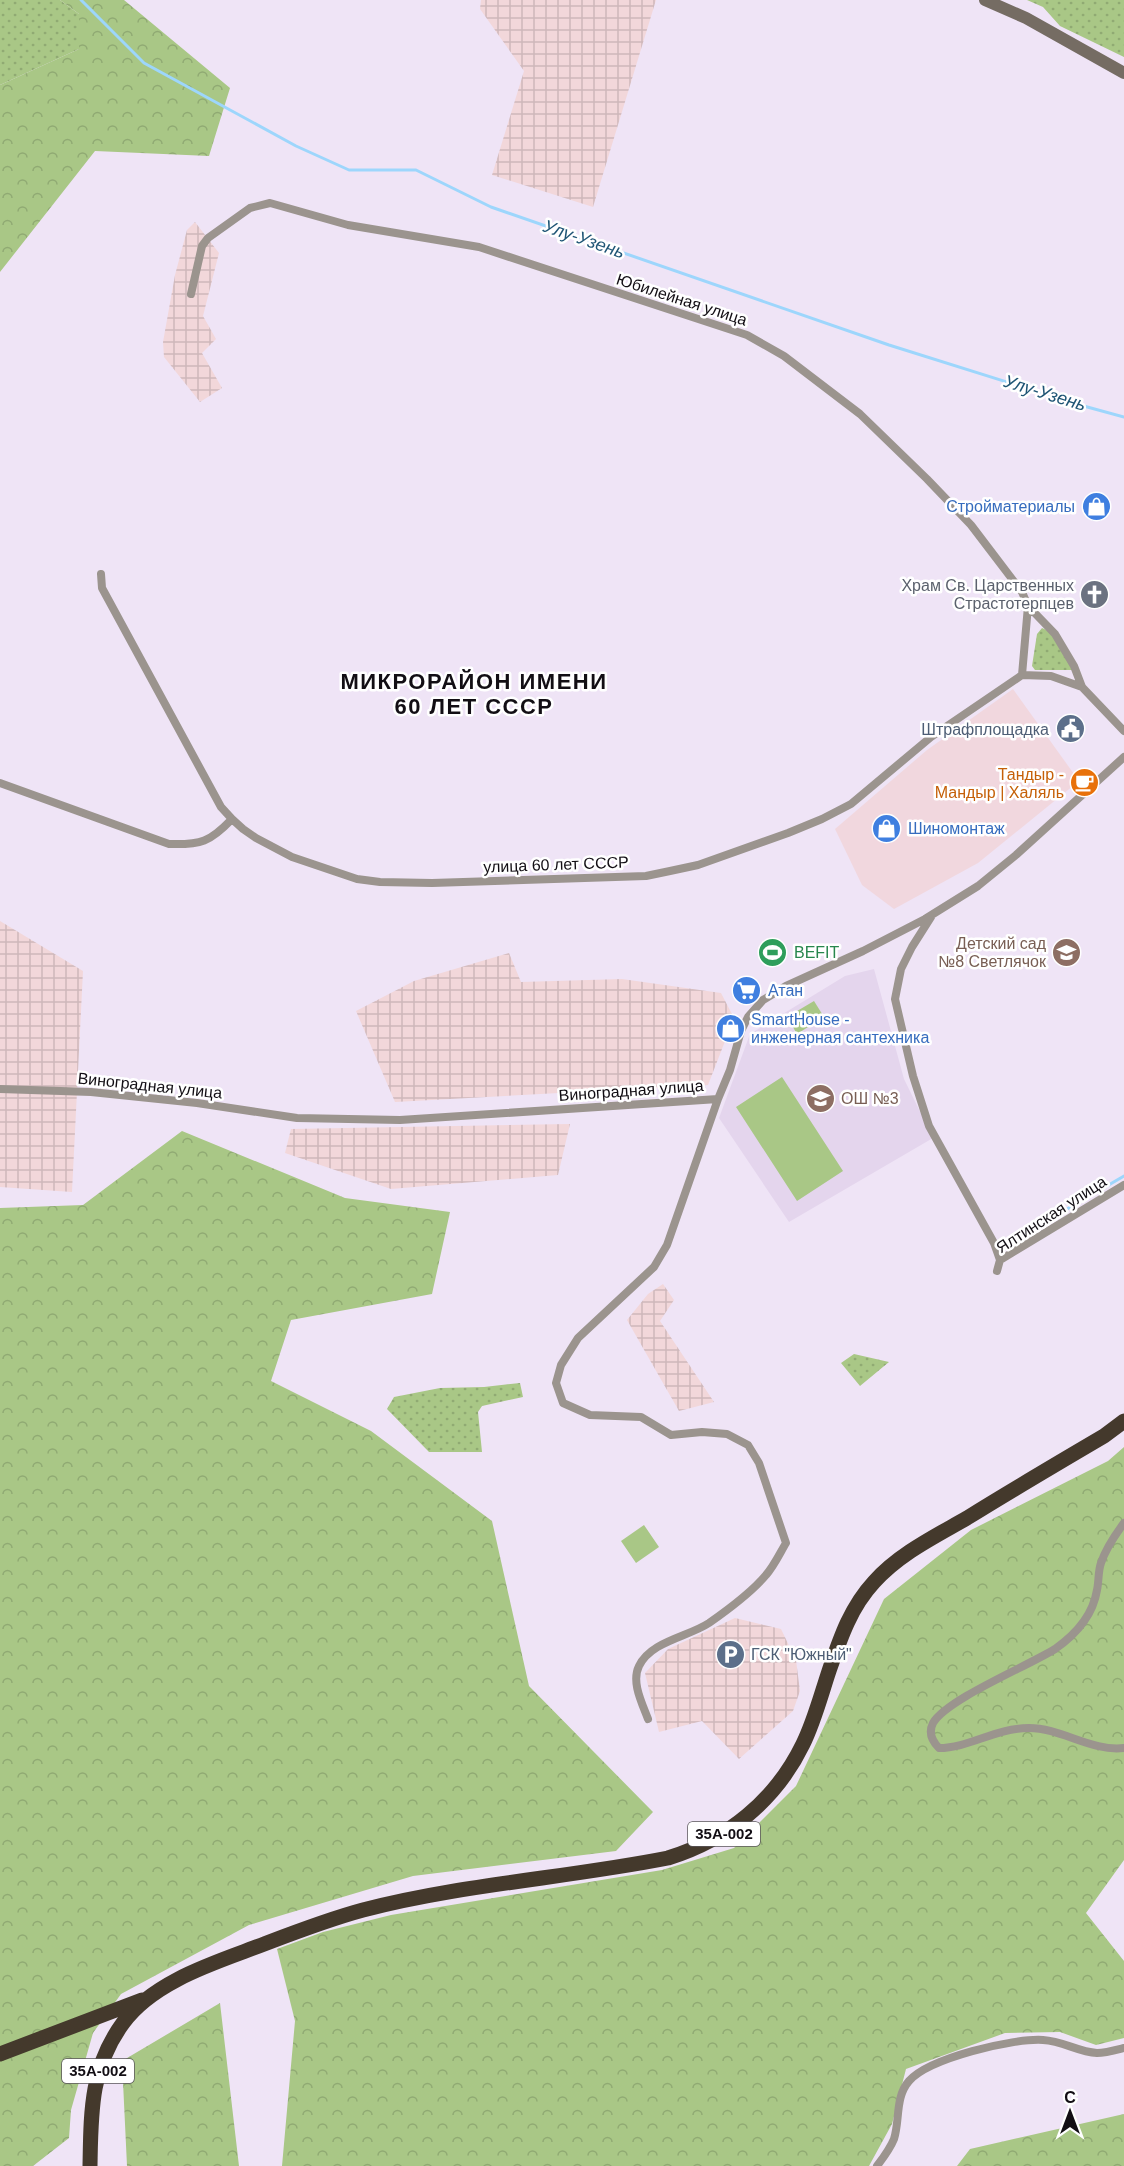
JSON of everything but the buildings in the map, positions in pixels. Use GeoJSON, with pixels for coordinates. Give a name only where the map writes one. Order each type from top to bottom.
{"type":"FeatureCollection","features":[{"type":"Feature","properties":{"kind":"highway","name":"35А-002"},"geometry":{"type":"LineString","coordinates":[[90,2166],[91,2117],[95,2082],[100,2065],[123,2022],[153,1995],[223,1959],[316,1924],[364,1910],[443,1894],[668,1858],[691,1852],[723,1835],[759,1806],[778,1786],[791,1767],[804,1742],[843,1629],[852,1610],[873,1583],[910,1551],[1104,1436],[1124,1421]]}},
{"type":"Feature","properties":{"kind":"highway"},"geometry":{"type":"LineString","coordinates":[[0,2054],[153,1995]]}},
{"type":"Feature","properties":{"kind":"street"},"geometry":{"type":"LineString","coordinates":[[986,0],[1026,18],[1124,73]]}},
{"type":"Feature","properties":{"kind":"street","name":"Юбилейная улица"},"geometry":{"type":"LineString","coordinates":[[190,294],[202,246],[208,238],[250,208],[270,203],[348,225],[479,247],[747,335],[784,356],[851,407],[913,464],[971,525],[1022,592],[1028,606],[1055,634],[1074,666],[1082,687],[1124,731]]}},
{"type":"Feature","properties":{"kind":"street","name":"улица 60 лет СССР"},"geometry":{"type":"LineString","coordinates":[[101,574],[102,588],[221,807],[243,829],[292,857],[357,879],[380,882],[432,884],[646,876],[698,865],[788,833],[851,804],[931,737],[1022,675]]}},
{"type":"Feature","properties":{"kind":"street"},"geometry":{"type":"LineString","coordinates":[[1028,606],[1022,675],[1051,676],[1082,687]]}},
{"type":"Feature","properties":{"kind":"street","name":"Виноградная улица"},"geometry":{"type":"LineString","coordinates":[[0,1089],[91,1092],[197,1103],[297,1118],[400,1120],[718,1099],[730,1070],[741,1031],[748,1017],[763,1000],[786,986],[863,951],[932,915],[978,885],[1016,855],[1124,757]]}},
{"type":"Feature","properties":{"kind":"street"},"geometry":{"type":"LineString","coordinates":[[0,783],[169,844],[194,845],[219,833],[232,819]]}},
{"type":"Feature","properties":{"kind":"street","name":"Ялтинская улица"},"geometry":{"type":"LineString","coordinates":[[932,915],[912,946],[901,969],[896,999],[913,1076],[929,1126],[994,1243],[1000,1260],[997,1271]]}},
{"type":"Feature","properties":{"kind":"street"},"geometry":{"type":"LineString","coordinates":[[648,1719],[636,1685],[636,1674],[645,1656],[709,1623],[767,1574],[786,1543],[759,1463],[748,1444],[727,1434],[702,1432],[671,1435],[641,1417],[590,1415],[563,1403],[556,1383],[561,1365],[578,1338],[654,1267],[667,1245],[718,1099]]}},
{"type":"Feature","properties":{"kind":"street","name":"Ялтинская улица"},"geometry":{"type":"LineString","coordinates":[[1000,1260],[1124,1185]]}},
{"type":"Feature","properties":{"kind":"street"},"geometry":{"type":"LineString","coordinates":[[1124,1522],[1109,1544],[1100,1564],[1097,1593],[1089,1612],[1074,1633],[1055,1648],[961,1700],[933,1723],[930,1732],[932,1741],[939,1748],[952,1748],[1006,1730],[1030,1728],[1050,1731],[1105,1747],[1124,1748]]}},
{"type":"Feature","properties":{"kind":"street"},"geometry":{"type":"LineString","coordinates":[[877,2166],[893,2140],[900,2099],[908,2082],[916,2074],[932,2066],[1002,2043],[1021,2041],[1063,2042],[1081,2050],[1099,2053],[1124,2048]]}},
{"type":"Feature","properties":{"kind":"shaded area"},"geometry":{"type":"Polygon","coordinates":[[[481,0],[656,0],[593,207],[492,175],[524,71],[480,9],[481,0]]]}},
{"type":"Feature","properties":{"kind":"shaded area"},"geometry":{"type":"Polygon","coordinates":[[[195,222],[219,253],[203,316],[216,339],[202,353],[222,388],[200,402],[164,357],[163,342],[175,275],[187,230],[195,222]]]}},
{"type":"Feature","properties":{"kind":"shaded area"},"geometry":{"type":"Polygon","coordinates":[[[1013,689],[1079,781],[978,863],[894,909],[862,885],[835,829],[927,750],[1013,689]]]}},
{"type":"Feature","properties":{"kind":"shaded area"},"geometry":{"type":"Polygon","coordinates":[[[0,921],[83,971],[72,1192],[0,1187],[0,921]]]}},
{"type":"Feature","properties":{"kind":"shaded area"},"geometry":{"type":"Polygon","coordinates":[[[509,953],[521,982],[622,979],[721,993],[734,1018],[708,1085],[395,1102],[356,1011],[414,981],[509,953]]]}},
{"type":"Feature","properties":{"kind":"shaded area","name":"ОШ №3"},"geometry":{"type":"Polygon","coordinates":[[[874,969],[904,1079],[933,1138],[789,1222],[719,1118],[750,1034],[845,976],[874,969]]]}},
{"type":"Feature","properties":{"kind":"shaded area"},"geometry":{"type":"Polygon","coordinates":[[[570,1124],[558,1175],[391,1189],[285,1153],[291,1129],[570,1124]]]}},
{"type":"Feature","properties":{"kind":"shaded area"},"geometry":{"type":"Polygon","coordinates":[[[663,1284],[674,1300],[660,1321],[714,1402],[679,1411],[627,1320],[648,1294],[663,1284]]]}},
{"type":"Feature","properties":{"kind":"shaded area"},"geometry":{"type":"Polygon","coordinates":[[[735,1618],[781,1629],[796,1660],[800,1691],[793,1711],[739,1759],[702,1721],[659,1732],[645,1673],[668,1649],[735,1618]]]}},
{"type":"Feature","properties":{"kind":"green space"},"geometry":{"type":"Polygon","coordinates":[[[0,0],[60,0],[79,14],[79,49],[0,85],[0,0]]]}},
{"type":"Feature","properties":{"kind":"green space"},"geometry":{"type":"Polygon","coordinates":[[[60,0],[124,0],[230,88],[209,156],[95,151],[0,272],[0,85],[79,49],[79,14],[60,0]]]}},
{"type":"Feature","properties":{"kind":"green space"},"geometry":{"type":"Polygon","coordinates":[[[1027,0],[1124,0],[1124,57],[1060,26],[1043,7],[1027,0]]]}},
{"type":"Feature","properties":{"kind":"green space"},"geometry":{"type":"Polygon","coordinates":[[[1042,628],[1057,640],[1073,670],[1035,670],[1032,666],[1037,634],[1042,628]]]}},
{"type":"Feature","properties":{"kind":"green space"},"geometry":{"type":"Polygon","coordinates":[[[814,1001],[824,1017],[797,1034],[787,1017],[814,1001]]]}},
{"type":"Feature","properties":{"kind":"green space"},"geometry":{"type":"Polygon","coordinates":[[[782,1077],[843,1171],[797,1201],[736,1107],[782,1077]]]}},
{"type":"Feature","properties":{"kind":"green space"},"geometry":{"type":"Polygon","coordinates":[[[182,1131],[345,1198],[450,1212],[432,1294],[291,1320],[271,1381],[371,1431],[492,1521],[529,1686],[653,1812],[616,1851],[413,1876],[249,1925],[121,1994],[93,2033],[71,2110],[69,2138],[33,2166],[0,2166],[0,1208],[83,1205],[182,1131]]]}},
{"type":"Feature","properties":{"kind":"green space"},"geometry":{"type":"Polygon","coordinates":[[[854,1354],[889,1362],[860,1386],[841,1363],[854,1354]]]}},
{"type":"Feature","properties":{"kind":"green space"},"geometry":{"type":"Polygon","coordinates":[[[520,1383],[523,1397],[482,1406],[478,1412],[482,1452],[429,1452],[387,1409],[394,1397],[440,1388],[520,1383]]]}},
{"type":"Feature","properties":{"kind":"green space"},"geometry":{"type":"Polygon","coordinates":[[[1124,1447],[1124,1860],[1086,1913],[1124,1961],[1124,2038],[1096,2045],[1060,2032],[1005,2033],[906,2069],[892,2124],[869,2166],[282,2166],[295,2021],[277,1949],[323,1932],[391,1915],[662,1870],[734,1848],[796,1786],[884,1599],[971,1530],[1108,1461],[1124,1447]]]}},
{"type":"Feature","properties":{"kind":"green space"},"geometry":{"type":"Polygon","coordinates":[[[644,1525],[659,1547],[636,1563],[621,1541],[644,1525]]]}},
{"type":"Feature","properties":{"kind":"green space"},"geometry":{"type":"Polygon","coordinates":[[[220,2003],[239,2166],[127,2166],[122,2061],[220,2003]]]}},
{"type":"Feature","properties":{"kind":"green space"},"geometry":{"type":"Polygon","coordinates":[[[1124,2114],[1124,2166],[957,2166],[970,2149],[1124,2114]]]}},
{"type":"Feature","properties":{"kind":"waterway","name":"Улу-Узень"},"geometry":{"type":"LineString","coordinates":[[81,0],[144,63],[296,146],[349,170],[416,170],[491,207],[889,345],[1124,417]]}},
{"type":"Feature","properties":{"kind":"waterway"},"geometry":{"type":"LineString","coordinates":[[1012,1241],[1124,1176]]}},
{"type":"Feature","properties":{"kind":"place","name":"Стройматериалы"},"geometry":{"type":"Point","coordinates":[1096,506]}},
{"type":"Feature","properties":{"kind":"place","name":"Храм Св. Царственных Страстотерпцев"},"geometry":{"type":"Point","coordinates":[1095,594]}},
{"type":"Feature","properties":{"kind":"place","name":"Штрафплощадка"},"geometry":{"type":"Point","coordinates":[1070,729]}},
{"type":"Feature","properties":{"kind":"place","name":"Тандыр - Мандыр | Халяль"},"geometry":{"type":"Point","coordinates":[1085,783]}},
{"type":"Feature","properties":{"kind":"place","name":"Шиномонтаж"},"geometry":{"type":"Point","coordinates":[887,828]}},
{"type":"Feature","properties":{"kind":"place","name":"BEFIT"},"geometry":{"type":"Point","coordinates":[773,952]}},
{"type":"Feature","properties":{"kind":"place","name":"Детский сад №8 Светлячок"},"geometry":{"type":"Point","coordinates":[1067,952]}},
{"type":"Feature","properties":{"kind":"place","name":"Атан"},"geometry":{"type":"Point","coordinates":[747,990]}},
{"type":"Feature","properties":{"kind":"place","name":"SmartHouse - инженерная сантехника"},"geometry":{"type":"Point","coordinates":[730,1028]}},
{"type":"Feature","properties":{"kind":"place","name":"ОШ №3"},"geometry":{"type":"Point","coordinates":[820,1098]}},
{"type":"Feature","properties":{"kind":"place","name":"ГСК \"Южный\""},"geometry":{"type":"Point","coordinates":[730,1654]}},
{"type":"Feature","properties":{"kind":"district","name":"МИКРОРАЙОН ИМЕНИ 60 ЛЕТ СССР"},"geometry":{"type":"Point","coordinates":[474,694]}}]}
